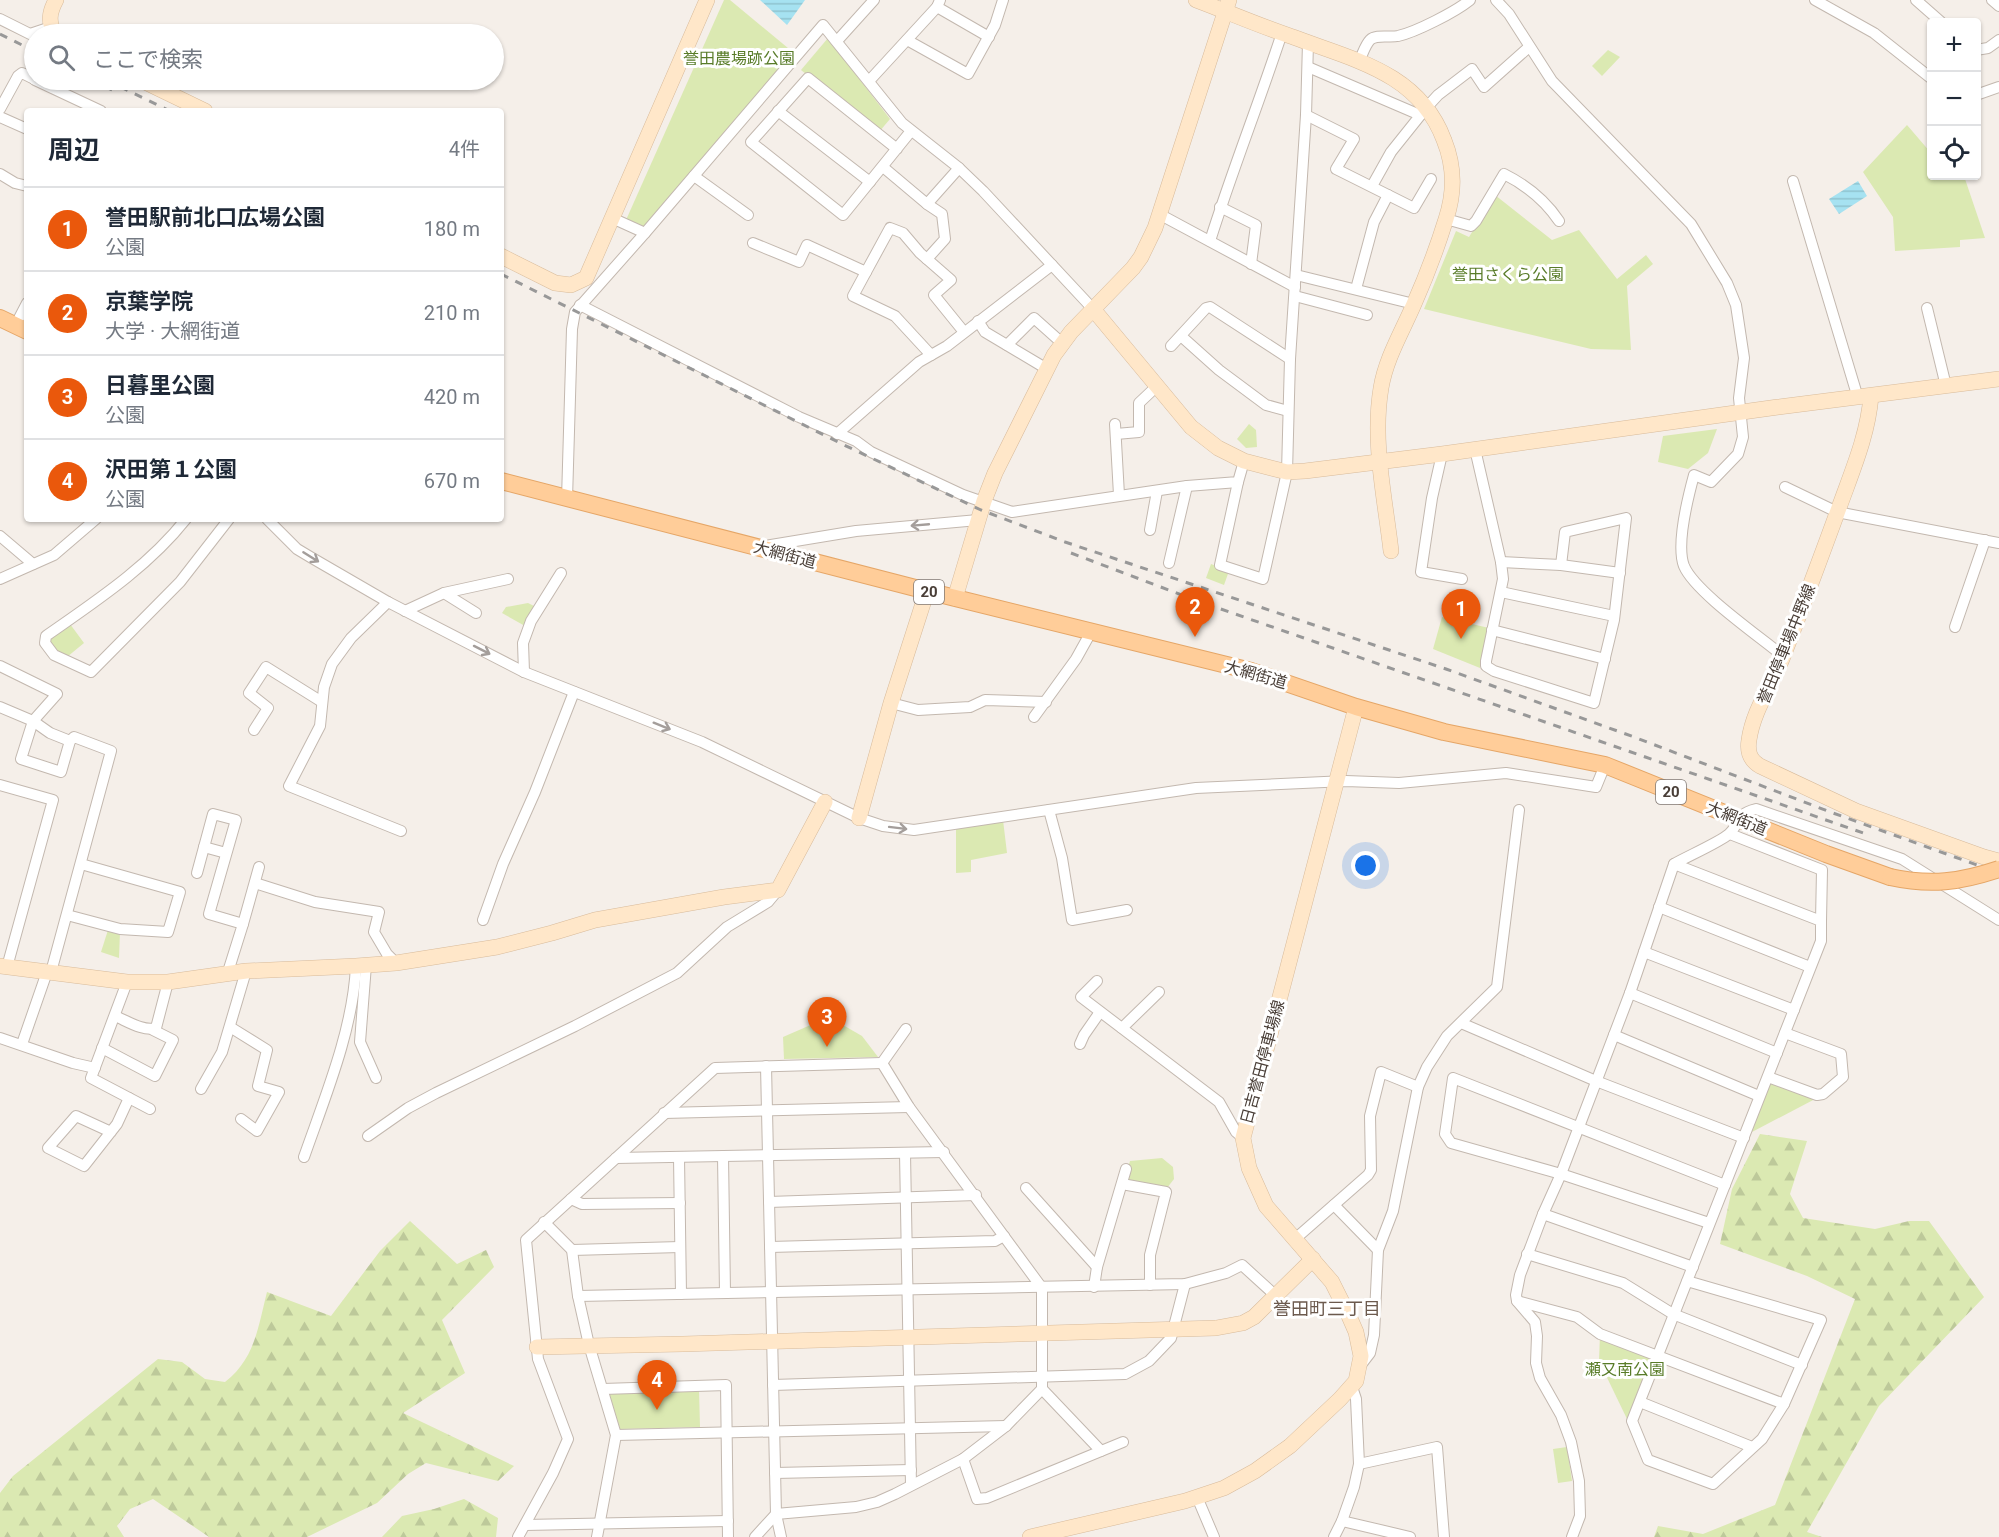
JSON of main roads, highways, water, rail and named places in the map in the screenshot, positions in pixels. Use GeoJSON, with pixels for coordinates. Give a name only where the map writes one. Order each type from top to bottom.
{"type":"FeatureCollection","features":[{"type":"Feature","properties":{"kind":"main road"},"geometry":{"type":"LineString","coordinates":[[0,318],[21,328]]}},
{"type":"Feature","properties":{"kind":"main road","name":"大網街道"},"geometry":{"type":"LineString","coordinates":[[504,482],[927,591],[1251,671],[1444,732],[1605,765],[1826,854],[1890,877],[1938,883],[1968,879],[1999,868]]}},
{"type":"Feature","properties":{"kind":"water"},"geometry":{"type":"Polygon","coordinates":[[[760,0],[805,0],[787,25],[760,0]]]}},
{"type":"Feature","properties":{"kind":"water"},"geometry":{"type":"Polygon","coordinates":[[[1858,181],[1867,196],[1839,214],[1829,199],[1858,181]]]}},
{"type":"Feature","properties":{"kind":"railway"},"geometry":{"type":"LineString","coordinates":[[0,34],[24,46]]}},
{"type":"Feature","properties":{"kind":"railway"},"geometry":{"type":"LineString","coordinates":[[127,90],[164,108]]}},
{"type":"Feature","properties":{"kind":"railway"},"geometry":{"type":"LineString","coordinates":[[504,275],[842,444],[981,510],[1065,542],[1446,669],[1999,873]]}},
{"type":"Feature","properties":{"kind":"railway"},"geometry":{"type":"LineString","coordinates":[[1071,553],[1195,600],[1869,835]]}},
{"type":"Feature","properties":{"kind":"place","name":"京葉学院"},"geometry":{"type":"Point","coordinates":[1195,637]}},
{"type":"Feature","properties":{"kind":"place","name":"誉田駅前北口広場公園"},"geometry":{"type":"Point","coordinates":[1461,639]}},
{"type":"Feature","properties":{"kind":"place","name":"日暮里公園"},"geometry":{"type":"Point","coordinates":[827,1047]}},
{"type":"Feature","properties":{"kind":"place","name":"沢田第１公園"},"geometry":{"type":"Point","coordinates":[657,1410]}},
{"type":"Feature","properties":{"kind":"district","name":"誉田町三丁目"},"geometry":{"type":"Point","coordinates":[1327,1309]}},
{"type":"Feature","properties":{"kind":"park label","name":"誉田農場跡公園"},"geometry":{"type":"Point","coordinates":[739,58]}},
{"type":"Feature","properties":{"kind":"park label","name":"誉田さくら公園"},"geometry":{"type":"Point","coordinates":[1508,274]}},
{"type":"Feature","properties":{"kind":"park label","name":"瀬又南公園"},"geometry":{"type":"Point","coordinates":[1625,1369]}}]}
